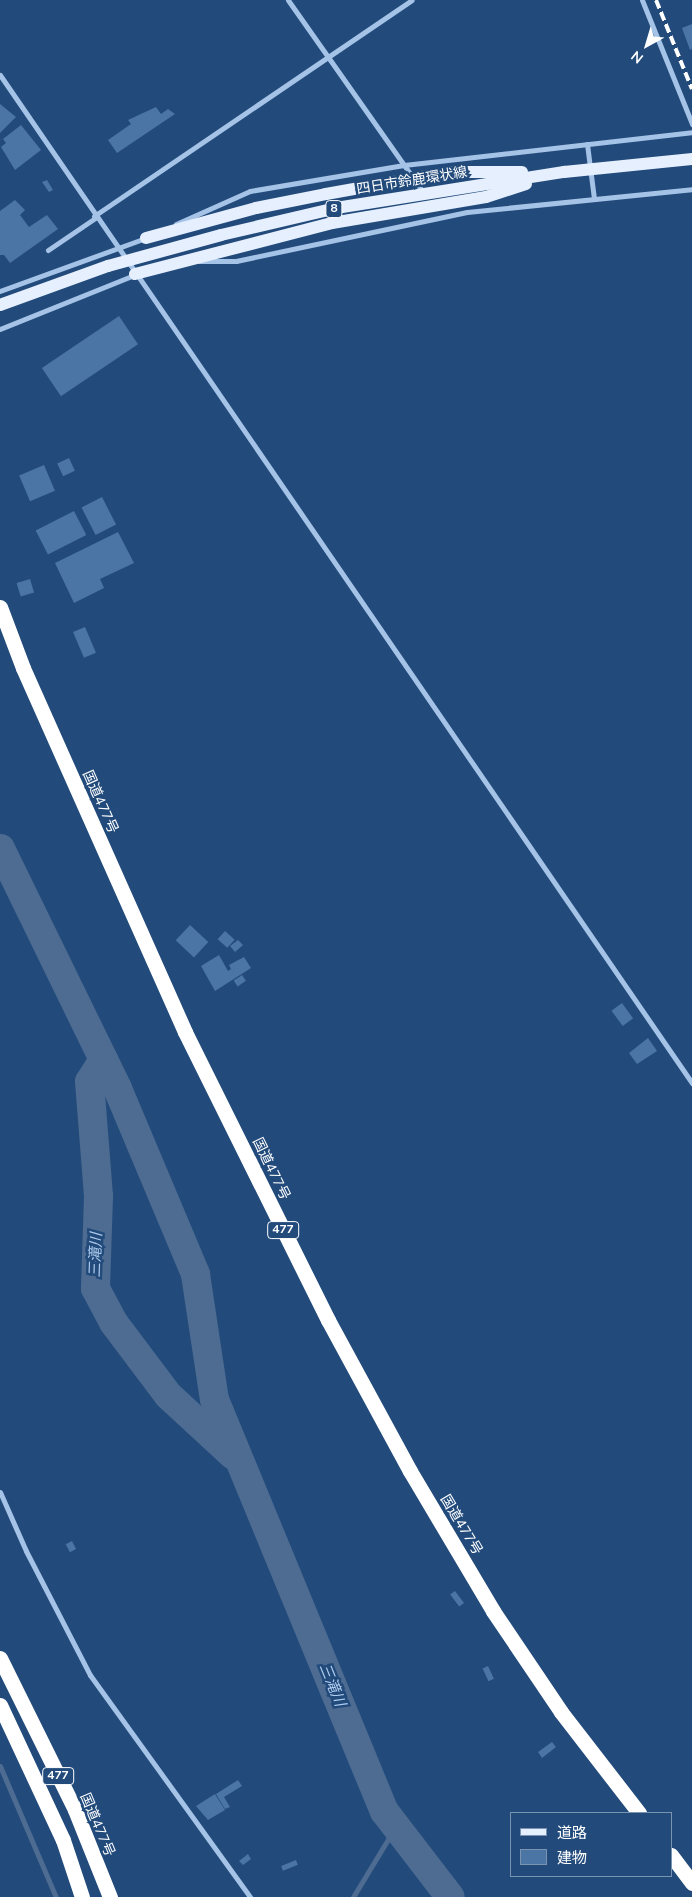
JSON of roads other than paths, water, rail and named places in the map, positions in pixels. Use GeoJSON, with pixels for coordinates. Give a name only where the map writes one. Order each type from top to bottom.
{"type":"FeatureCollection","features":[{"type":"Feature","properties":{"kind":"highway","name":"国道477号"},"geometry":{"type":"LineString","coordinates":[[0,607],[23,668],[185,1032],[328,1320],[410,1471],[493,1611],[561,1712],[638,1812]]}},
{"type":"Feature","properties":{"kind":"highway","name":"国道477号"},"geometry":{"type":"LineString","coordinates":[[0,1658],[74,1810],[110,1897]]}},
{"type":"Feature","properties":{"kind":"highway","name":"477"},"geometry":{"type":"LineString","coordinates":[[0,1705],[63,1840],[82,1897]]}},
{"type":"Feature","properties":{"kind":"highway"},"geometry":{"type":"LineString","coordinates":[[672,1856],[692,1883]]}},
{"type":"Feature","properties":{"kind":"main road","name":"四日市鈴鹿環状線"},"geometry":{"type":"LineString","coordinates":[[0,305],[108,266],[221,235],[336,208],[564,172],[692,159]]}},
{"type":"Feature","properties":{"kind":"main road","name":"8"},"geometry":{"type":"LineString","coordinates":[[146,238],[256,208],[448,172],[564,172]]}},
{"type":"Feature","properties":{"kind":"main road","name":"8"},"geometry":{"type":"LineString","coordinates":[[135,274],[332,223],[486,197],[564,172]]}},
{"type":"Feature","properties":{"kind":"street"},"geometry":{"type":"LineString","coordinates":[[288,0],[440,218]]}},
{"type":"Feature","properties":{"kind":"street"},"geometry":{"type":"LineString","coordinates":[[48,250],[412,0]]}},
{"type":"Feature","properties":{"kind":"street"},"geometry":{"type":"LineString","coordinates":[[642,0],[692,124]]}},
{"type":"Feature","properties":{"kind":"street"},"geometry":{"type":"LineString","coordinates":[[0,75],[95,217],[117,246],[692,1083]]}},
{"type":"Feature","properties":{"kind":"street"},"geometry":{"type":"LineString","coordinates":[[0,87],[6,82]]}},
{"type":"Feature","properties":{"kind":"street"},"geometry":{"type":"LineString","coordinates":[[0,291],[117,246],[146,238],[250,190],[404,165],[692,132]]}},
{"type":"Feature","properties":{"kind":"street"},"geometry":{"type":"LineString","coordinates":[[587,144],[594,199]]}},
{"type":"Feature","properties":{"kind":"street"},"geometry":{"type":"LineString","coordinates":[[188,260],[236,261],[440,218],[547,202],[692,189]]}},
{"type":"Feature","properties":{"kind":"street"},"geometry":{"type":"LineString","coordinates":[[0,328],[135,274]]}},
{"type":"Feature","properties":{"kind":"street"},"geometry":{"type":"LineString","coordinates":[[0,1492],[26,1551],[90,1675],[250,1897]]}},
{"type":"Feature","properties":{"kind":"waterway","name":"三滝川"},"geometry":{"type":"LineString","coordinates":[[0,848],[117,1088],[195,1274],[214,1399],[384,1811],[450,1897]]}},
{"type":"Feature","properties":{"kind":"waterway","name":"三滝川"},"geometry":{"type":"LineString","coordinates":[[103,1059],[89,1081],[98,1196],[95,1288],[113,1322],[168,1395],[232,1454]]}},
{"type":"Feature","properties":{"kind":"waterway"},"geometry":{"type":"LineString","coordinates":[[0,1766],[56,1897]]}},
{"type":"Feature","properties":{"kind":"waterway"},"geometry":{"type":"LineString","coordinates":[[353,1897],[396,1826]]}},
{"type":"Feature","properties":{"kind":"railway"},"geometry":{"type":"LineString","coordinates":[[656,0],[692,89]]}}]}
